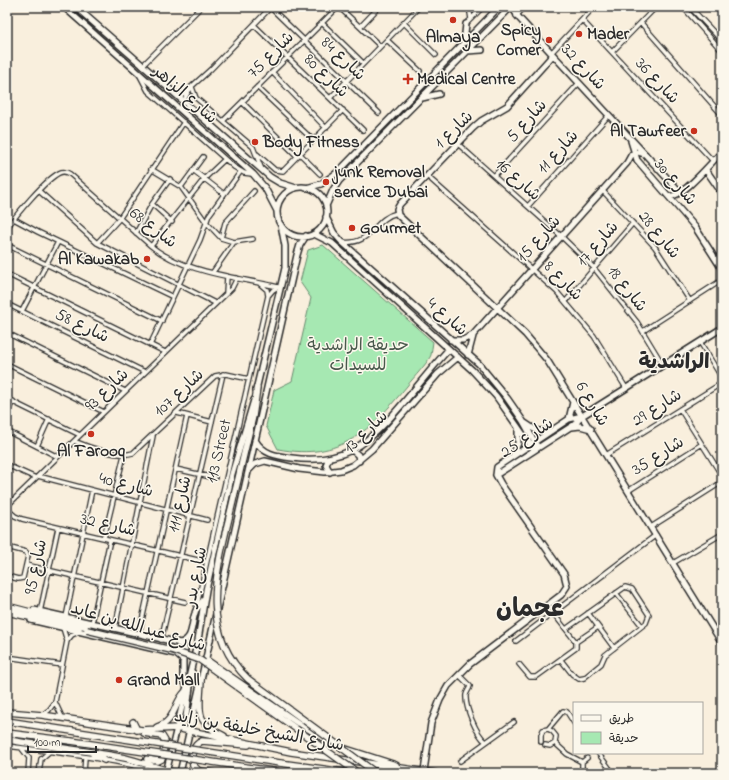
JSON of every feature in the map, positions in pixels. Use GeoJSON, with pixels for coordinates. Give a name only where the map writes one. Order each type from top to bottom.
{"type":"FeatureCollection","features":[{"type":"Feature","properties":{"kind":"main road","name":"شارع بدر"},"geometry":{"type":"LineString","coordinates":[[257,388],[253,416],[235,492],[214,594],[216,623],[226,651],[237,668],[248,679],[376,773]]}},
{"type":"Feature","properties":{"kind":"main road","name":"شارع عبدالله بن عابد"},"geometry":{"type":"LineString","coordinates":[[7,606],[180,650],[203,658],[217,666],[298,723],[335,745],[385,760],[402,768]]}},
{"type":"Feature","properties":{"kind":"main road","name":"شارع عبدالله بن عابد"},"geometry":{"type":"LineString","coordinates":[[7,613],[89,627],[171,650],[206,663],[358,773]]}},
{"type":"Feature","properties":{"kind":"main road"},"geometry":{"type":"LineString","coordinates":[[201,680],[200,711],[204,723],[212,731],[236,741]]}},
{"type":"Feature","properties":{"kind":"main road"},"geometry":{"type":"LineString","coordinates":[[140,730],[162,726],[170,720],[180,698],[186,689]]}},
{"type":"Feature","properties":{"kind":"main road","name":"شارع الشيخ خليفة بن زايد"},"geometry":{"type":"LineString","coordinates":[[7,711],[140,730],[176,728],[291,752],[434,773]]}},
{"type":"Feature","properties":{"kind":"main road","name":"شارع الشيخ خليفة بن زايد"},"geometry":{"type":"LineString","coordinates":[[7,721],[352,773]]}},
{"type":"Feature","properties":{"kind":"main road"},"geometry":{"type":"LineString","coordinates":[[117,756],[131,756],[155,761],[162,758],[165,741],[164,737],[146,734],[133,722]]}},
{"type":"Feature","properties":{"kind":"main road"},"geometry":{"type":"LineString","coordinates":[[7,733],[71,741],[282,773]]}},
{"type":"Feature","properties":{"kind":"main road"},"geometry":{"type":"LineString","coordinates":[[7,740],[117,756],[151,766],[158,773]]}},
{"type":"Feature","properties":{"kind":"main road"},"geometry":{"type":"LineString","coordinates":[[212,773],[199,771],[192,765],[193,751],[196,745],[202,742],[241,746],[252,744]]}},
{"type":"Feature","properties":{"kind":"main road"},"geometry":{"type":"LineString","coordinates":[[58,753],[67,749]]}},
{"type":"Feature","properties":{"kind":"main road"},"geometry":{"type":"LineString","coordinates":[[90,752],[104,760]]}},
{"type":"Feature","properties":{"kind":"main road"},"geometry":{"type":"LineString","coordinates":[[124,758],[150,764],[166,772],[179,773]]}},
{"type":"Feature","properties":{"kind":"street","name":"شارع الزاهر"},"geometry":{"type":"LineString","coordinates":[[64,7],[253,174],[265,188],[277,211]]}},
{"type":"Feature","properties":{"kind":"street","name":"شارع الزاهر"},"geometry":{"type":"LineString","coordinates":[[76,7],[262,171],[280,183],[296,188]]}},
{"type":"Feature","properties":{"kind":"street"},"geometry":{"type":"LineString","coordinates":[[142,66],[200,7]]}},
{"type":"Feature","properties":{"kind":"street"},"geometry":{"type":"LineString","coordinates":[[181,100],[271,7]]}},
{"type":"Feature","properties":{"kind":"street","name":"شارع 84"},"geometry":{"type":"LineString","coordinates":[[271,7],[379,113]]}},
{"type":"Feature","properties":{"kind":"street"},"geometry":{"type":"LineString","coordinates":[[338,7],[380,46]]}},
{"type":"Feature","properties":{"kind":"street","name":"شارع 75"},"geometry":{"type":"LineString","coordinates":[[223,121],[338,7]]}},
{"type":"Feature","properties":{"kind":"street"},"geometry":{"type":"LineString","coordinates":[[360,27],[379,7]]}},
{"type":"Feature","properties":{"kind":"street"},"geometry":{"type":"LineString","coordinates":[[330,98],[419,7]]}},
{"type":"Feature","properties":{"kind":"street"},"geometry":{"type":"LineString","coordinates":[[469,7],[471,18]]}},
{"type":"Feature","properties":{"kind":"street"},"geometry":{"type":"LineString","coordinates":[[464,43],[466,24],[483,7]]}},
{"type":"Feature","properties":{"kind":"street"},"geometry":{"type":"LineString","coordinates":[[500,7],[334,175],[321,184],[306,188],[296,188],[283,196],[277,211],[281,225],[291,234],[306,236],[314,234],[320,228],[326,217],[326,206],[339,181],[511,7]]}},
{"type":"Feature","properties":{"kind":"street","name":"شارع 32"},"geometry":{"type":"LineString","coordinates":[[511,7],[516,16],[645,154]]}},
{"type":"Feature","properties":{"kind":"street"},"geometry":{"type":"LineString","coordinates":[[505,13],[516,16],[525,7]]}},
{"type":"Feature","properties":{"kind":"street"},"geometry":{"type":"LineString","coordinates":[[552,54],[594,7]]}},
{"type":"Feature","properties":{"kind":"street"},"geometry":{"type":"LineString","coordinates":[[612,52],[656,7]]}},
{"type":"Feature","properties":{"kind":"street"},"geometry":{"type":"LineString","coordinates":[[683,7],[722,51]]}},
{"type":"Feature","properties":{"kind":"street"},"geometry":{"type":"LineString","coordinates":[[690,7],[722,41]]}},
{"type":"Feature","properties":{"kind":"street","name":"شارع 36"},"geometry":{"type":"LineString","coordinates":[[582,20],[713,161]]}},
{"type":"Feature","properties":{"kind":"street"},"geometry":{"type":"LineString","coordinates":[[404,22],[436,55]]}},
{"type":"Feature","properties":{"kind":"street"},"geometry":{"type":"LineString","coordinates":[[322,23],[363,63]]}},
{"type":"Feature","properties":{"kind":"street"},"geometry":{"type":"LineString","coordinates":[[641,23],[722,115]]}},
{"type":"Feature","properties":{"kind":"street","name":"شارع 80"},"geometry":{"type":"LineString","coordinates":[[254,25],[363,130]]}},
{"type":"Feature","properties":{"kind":"street"},"geometry":{"type":"LineString","coordinates":[[386,40],[420,71]]}},
{"type":"Feature","properties":{"kind":"street"},"geometry":{"type":"LineString","coordinates":[[114,52],[119,48],[126,52]]}},
{"type":"Feature","properties":{"kind":"street"},"geometry":{"type":"LineString","coordinates":[[467,51],[482,50]]}},
{"type":"Feature","properties":{"kind":"street","name":"شارع 1"},"geometry":{"type":"LineString","coordinates":[[397,213],[400,204],[477,124],[500,112],[511,103],[552,54]]}},
{"type":"Feature","properties":{"kind":"street"},"geometry":{"type":"LineString","coordinates":[[272,72],[326,128]]}},
{"type":"Feature","properties":{"kind":"street"},"geometry":{"type":"LineString","coordinates":[[139,73],[148,91],[240,171],[253,174]]}},
{"type":"Feature","properties":{"kind":"street","name":"شارع 5"},"geometry":{"type":"LineString","coordinates":[[494,176],[579,83]]}},
{"type":"Feature","properties":{"kind":"street"},"geometry":{"type":"LineString","coordinates":[[257,87],[313,140]]}},
{"type":"Feature","properties":{"kind":"street"},"geometry":{"type":"LineString","coordinates":[[192,88],[194,97],[250,144],[257,154],[275,170],[282,171],[343,110]]}},
{"type":"Feature","properties":{"kind":"street"},"geometry":{"type":"LineString","coordinates":[[422,98],[439,94]]}},
{"type":"Feature","properties":{"kind":"street"},"geometry":{"type":"LineString","coordinates":[[242,102],[320,174]]}},
{"type":"Feature","properties":{"kind":"street","name":"شارع 11"},"geometry":{"type":"LineString","coordinates":[[528,206],[608,115]]}},
{"type":"Feature","properties":{"kind":"street"},"geometry":{"type":"LineString","coordinates":[[97,243],[119,218],[184,122]]}},
{"type":"Feature","properties":{"kind":"street"},"geometry":{"type":"LineString","coordinates":[[197,124],[205,128],[210,125]]}},
{"type":"Feature","properties":{"kind":"street","name":"شارع 32"},"geometry":{"type":"LineString","coordinates":[[630,138],[634,152]]}},
{"type":"Feature","properties":{"kind":"street","name":"شارع 16"},"geometry":{"type":"LineString","coordinates":[[458,144],[561,236]]}},
{"type":"Feature","properties":{"kind":"street"},"geometry":{"type":"LineString","coordinates":[[634,152],[645,154]]}},
{"type":"Feature","properties":{"kind":"street","name":"شارع 30"},"geometry":{"type":"LineString","coordinates":[[634,152],[638,162],[699,232],[722,269]]}},
{"type":"Feature","properties":{"kind":"street","name":"شارع 15"},"geometry":{"type":"LineString","coordinates":[[468,355],[469,346],[473,335],[627,163],[634,152]]}},
{"type":"Feature","properties":{"kind":"street"},"geometry":{"type":"LineString","coordinates":[[668,195],[672,196],[679,193],[706,170],[722,152]]}},
{"type":"Feature","properties":{"kind":"street"},"geometry":{"type":"LineString","coordinates":[[257,154],[262,171]]}},
{"type":"Feature","properties":{"kind":"street","name":"شارع 30"},"geometry":{"type":"LineString","coordinates":[[645,154],[679,193]]}},
{"type":"Feature","properties":{"kind":"street"},"geometry":{"type":"LineString","coordinates":[[181,187],[203,157]]}},
{"type":"Feature","properties":{"kind":"street"},"geometry":{"type":"LineString","coordinates":[[150,246],[172,222],[189,196],[225,159]]}},
{"type":"Feature","properties":{"kind":"street"},"geometry":{"type":"LineString","coordinates":[[627,163],[633,160],[638,162]]}},
{"type":"Feature","properties":{"kind":"street"},"geometry":{"type":"LineString","coordinates":[[151,169],[170,179],[181,187],[189,196],[206,222],[221,238],[234,242],[253,240]]}},
{"type":"Feature","properties":{"kind":"street"},"geometry":{"type":"LineString","coordinates":[[193,170],[224,194]]}},
{"type":"Feature","properties":{"kind":"street"},"geometry":{"type":"LineString","coordinates":[[706,170],[722,193]]}},
{"type":"Feature","properties":{"kind":"street"},"geometry":{"type":"LineString","coordinates":[[150,345],[203,234],[210,212],[240,171]]}},
{"type":"Feature","properties":{"kind":"street","name":"شارع 68"},"geometry":{"type":"LineString","coordinates":[[39,191],[58,173],[64,172],[70,174],[150,246],[164,256],[188,266],[279,288]]}},
{"type":"Feature","properties":{"kind":"street","name":"شارع 8"},"geometry":{"type":"LineString","coordinates":[[427,176],[532,268],[566,301],[594,336],[626,388]]}},
{"type":"Feature","properties":{"kind":"street"},"geometry":{"type":"LineString","coordinates":[[136,233],[152,204],[170,179]]}},
{"type":"Feature","properties":{"kind":"street"},"geometry":{"type":"LineString","coordinates":[[306,188],[321,196],[326,206]]}},
{"type":"Feature","properties":{"kind":"street","name":"شارع 28"},"geometry":{"type":"LineString","coordinates":[[602,190],[655,247],[690,301]]}},
{"type":"Feature","properties":{"kind":"street"},"geometry":{"type":"LineString","coordinates":[[7,228],[39,191],[97,243],[215,303]]}},
{"type":"Feature","properties":{"kind":"street"},"geometry":{"type":"LineString","coordinates":[[221,238],[225,223],[254,191]]}},
{"type":"Feature","properties":{"kind":"street"},"geometry":{"type":"LineString","coordinates":[[676,205],[679,193]]}},
{"type":"Feature","properties":{"kind":"street"},"geometry":{"type":"LineString","coordinates":[[152,204],[172,222]]}},
{"type":"Feature","properties":{"kind":"street"},"geometry":{"type":"LineString","coordinates":[[342,242],[362,240],[389,216],[397,213]]}},
{"type":"Feature","properties":{"kind":"street","name":"شارع 6"},"geometry":{"type":"LineString","coordinates":[[397,213],[400,219],[525,334],[540,351],[573,401],[722,643]]}},
{"type":"Feature","properties":{"kind":"street","name":"شارع 4"},"geometry":{"type":"LineString","coordinates":[[326,217],[331,228],[342,242],[468,355],[495,382],[523,421],[532,443]]}},
{"type":"Feature","properties":{"kind":"street"},"geometry":{"type":"LineString","coordinates":[[14,219],[58,242],[173,297]]}},
{"type":"Feature","properties":{"kind":"street","name":"شارع 17"},"geometry":{"type":"LineString","coordinates":[[566,301],[634,223]]}},
{"type":"Feature","properties":{"kind":"street","name":"شارع بدر"},"geometry":{"type":"LineString","coordinates":[[166,772],[198,640],[204,598],[232,474],[257,388],[279,288],[286,253],[281,225]]}},
{"type":"Feature","properties":{"kind":"street","name":"شارع 4"},"geometry":{"type":"LineString","coordinates":[[314,234],[332,243],[458,357],[490,389],[536,449]]}},
{"type":"Feature","properties":{"kind":"street","name":"شارع بدر"},"geometry":{"type":"LineString","coordinates":[[179,773],[256,440],[297,254],[300,245],[306,236]]}},
{"type":"Feature","properties":{"kind":"street","name":"شارع 18"},"geometry":{"type":"LineString","coordinates":[[561,236],[594,268],[643,331],[663,365]]}},
{"type":"Feature","properties":{"kind":"street"},"geometry":{"type":"LineString","coordinates":[[22,311],[58,242]]}},
{"type":"Feature","properties":{"kind":"street"},"geometry":{"type":"LineString","coordinates":[[213,272],[234,242]]}},
{"type":"Feature","properties":{"kind":"street"},"geometry":{"type":"LineString","coordinates":[[7,245],[162,321]]}},
{"type":"Feature","properties":{"kind":"street"},"geometry":{"type":"LineString","coordinates":[[7,274],[165,352]]}},
{"type":"Feature","properties":{"kind":"street"},"geometry":{"type":"LineString","coordinates":[[226,293],[227,276]]}},
{"type":"Feature","properties":{"kind":"street","name":"شارع 93"},"geometry":{"type":"LineString","coordinates":[[7,506],[234,286],[237,278]]}},
{"type":"Feature","properties":{"kind":"street"},"geometry":{"type":"LineString","coordinates":[[643,331],[722,280]]}},
{"type":"Feature","properties":{"kind":"street"},"geometry":{"type":"LineString","coordinates":[[260,283],[267,290],[268,296]]}},
{"type":"Feature","properties":{"kind":"street"},"geometry":{"type":"LineString","coordinates":[[268,296],[271,291],[279,288]]}},
{"type":"Feature","properties":{"kind":"street","name":"113 Street"},"geometry":{"type":"LineString","coordinates":[[194,614],[268,296]]}},
{"type":"Feature","properties":{"kind":"street","name":"شارع 58"},"geometry":{"type":"LineString","coordinates":[[7,304],[145,372]]}},
{"type":"Feature","properties":{"kind":"street","name":"شارع 25"},"geometry":{"type":"LineString","coordinates":[[496,475],[496,467],[512,456],[569,419],[582,416],[722,328]]}},
{"type":"Feature","properties":{"kind":"street"},"geometry":{"type":"LineString","coordinates":[[7,333],[125,391]]}},
{"type":"Feature","properties":{"kind":"street"},"geometry":{"type":"LineString","coordinates":[[451,340],[463,340],[473,335]]}},
{"type":"Feature","properties":{"kind":"street"},"geometry":{"type":"LineString","coordinates":[[700,342],[722,378]]}},
{"type":"Feature","properties":{"kind":"street","name":"شارع 13"},"geometry":{"type":"LineString","coordinates":[[256,440],[263,451],[278,456],[307,460],[329,458],[352,450],[364,442],[380,427],[449,349]]}},
{"type":"Feature","properties":{"kind":"street","name":"شارع 13"},"geometry":{"type":"LineString","coordinates":[[248,471],[255,464],[265,461],[299,469],[330,472],[347,468],[359,461],[377,444],[448,364],[458,357]]}},
{"type":"Feature","properties":{"kind":"street"},"geometry":{"type":"LineString","coordinates":[[7,364],[104,412]]}},
{"type":"Feature","properties":{"kind":"street","name":"شارع 107"},"geometry":{"type":"LineString","coordinates":[[124,454],[136,452],[213,378],[223,374],[249,379]]}},
{"type":"Feature","properties":{"kind":"street","name":"شارع 111"},"geometry":{"type":"LineString","coordinates":[[161,640],[223,374]]}},
{"type":"Feature","properties":{"kind":"street","name":"شارع 29"},"geometry":{"type":"LineString","coordinates":[[606,454],[722,383]]}},
{"type":"Feature","properties":{"kind":"street"},"geometry":{"type":"LineString","coordinates":[[7,399],[80,435]]}},
{"type":"Feature","properties":{"kind":"street"},"geometry":{"type":"LineString","coordinates":[[569,419],[573,401]]}},
{"type":"Feature","properties":{"kind":"street"},"geometry":{"type":"LineString","coordinates":[[7,413],[13,402]]}},
{"type":"Feature","properties":{"kind":"street"},"geometry":{"type":"LineString","coordinates":[[680,409],[722,476]]}},
{"type":"Feature","properties":{"kind":"street"},"geometry":{"type":"LineString","coordinates":[[177,413],[212,422]]}},
{"type":"Feature","properties":{"kind":"street"},"geometry":{"type":"LineString","coordinates":[[139,634],[187,416]]}},
{"type":"Feature","properties":{"kind":"street","name":"شارع 25"},"geometry":{"type":"LineString","coordinates":[[496,475],[569,428],[579,421],[582,416]]}},
{"type":"Feature","properties":{"kind":"street"},"geometry":{"type":"LineString","coordinates":[[37,446],[49,420]]}},
{"type":"Feature","properties":{"kind":"street"},"geometry":{"type":"LineString","coordinates":[[523,421],[536,430],[552,431]]}},
{"type":"Feature","properties":{"kind":"street"},"geometry":{"type":"LineString","coordinates":[[512,456],[518,443],[519,433],[516,424]]}},
{"type":"Feature","properties":{"kind":"street"},"geometry":{"type":"LineString","coordinates":[[569,428],[580,426],[590,429]]}},
{"type":"Feature","properties":{"kind":"street"},"geometry":{"type":"LineString","coordinates":[[7,431],[58,457]]}},
{"type":"Feature","properties":{"kind":"street","name":"شارع 107"},"geometry":{"type":"LineString","coordinates":[[115,629],[133,545],[153,435]]}},
{"type":"Feature","properties":{"kind":"street"},"geometry":{"type":"LineString","coordinates":[[74,441],[91,447],[124,454],[104,538]]}},
{"type":"Feature","properties":{"kind":"street","name":"شارع 35"},"geometry":{"type":"LineString","coordinates":[[628,491],[702,444]]}},
{"type":"Feature","properties":{"kind":"street"},"geometry":{"type":"LineString","coordinates":[[352,450],[358,455],[359,461]]}},
{"type":"Feature","properties":{"kind":"street"},"geometry":{"type":"LineString","coordinates":[[329,458],[326,465],[330,472]]}},
{"type":"Feature","properties":{"kind":"street","name":"شارع 40"},"geometry":{"type":"LineString","coordinates":[[7,465],[37,477],[207,520]]}},
{"type":"Feature","properties":{"kind":"street"},"geometry":{"type":"LineString","coordinates":[[176,469],[215,478]]}},
{"type":"Feature","properties":{"kind":"street"},"geometry":{"type":"LineString","coordinates":[[424,771],[429,731],[434,715],[444,693],[459,675],[561,595],[567,586],[564,574],[504,491],[496,475]]}},
{"type":"Feature","properties":{"kind":"street"},"geometry":{"type":"LineString","coordinates":[[651,527],[722,482]]}},
{"type":"Feature","properties":{"kind":"street"},"geometry":{"type":"LineString","coordinates":[[66,618],[92,490]]}},
{"type":"Feature","properties":{"kind":"street"},"geometry":{"type":"LineString","coordinates":[[7,500],[11,502]]}},
{"type":"Feature","properties":{"kind":"street","name":"شارع 32"},"geometry":{"type":"LineString","coordinates":[[7,509],[18,518],[206,562]]}},
{"type":"Feature","properties":{"kind":"street","name":"شارع 95"},"geometry":{"type":"LineString","coordinates":[[40,612],[58,528]]}},
{"type":"Feature","properties":{"kind":"street"},"geometry":{"type":"LineString","coordinates":[[673,563],[722,534]]}},
{"type":"Feature","properties":{"kind":"street"},"geometry":{"type":"LineString","coordinates":[[516,641],[656,536]]}},
{"type":"Feature","properties":{"kind":"street"},"geometry":{"type":"LineString","coordinates":[[89,627],[110,540]]}},
{"type":"Feature","properties":{"kind":"street"},"geometry":{"type":"LineString","coordinates":[[7,547],[27,553],[24,576],[21,579],[7,576]]}},
{"type":"Feature","properties":{"kind":"street"},"geometry":{"type":"LineString","coordinates":[[26,564],[185,602]]}},
{"type":"Feature","properties":{"kind":"street"},"geometry":{"type":"LineString","coordinates":[[561,660],[572,674],[579,678],[584,678],[601,664],[604,656],[648,620],[648,614],[632,589],[625,587],[566,629]]}},
{"type":"Feature","properties":{"kind":"street"},"geometry":{"type":"LineString","coordinates":[[616,593],[642,626]]}},
{"type":"Feature","properties":{"kind":"street","name":"شارع عبدالله بن عابد"},"geometry":{"type":"LineString","coordinates":[[7,606],[66,618],[89,627],[115,629],[176,643],[183,642],[188,638],[194,614],[204,598]]}},
{"type":"Feature","properties":{"kind":"street","name":"شارع عبدالله بن عابد"},"geometry":{"type":"LineString","coordinates":[[7,613],[79,632],[176,654],[183,660],[183,680],[186,689]]}},
{"type":"Feature","properties":{"kind":"street"},"geometry":{"type":"LineString","coordinates":[[519,664],[528,676],[534,678],[575,649],[576,642],[554,613]]}},
{"type":"Feature","properties":{"kind":"street"},"geometry":{"type":"LineString","coordinates":[[588,613],[614,648]]}},
{"type":"Feature","properties":{"kind":"street"},"geometry":{"type":"LineString","coordinates":[[194,614],[198,640]]}},
{"type":"Feature","properties":{"kind":"street"},"geometry":{"type":"LineString","coordinates":[[576,642],[598,627]]}},
{"type":"Feature","properties":{"kind":"street"},"geometry":{"type":"LineString","coordinates":[[63,628],[67,641]]}},
{"type":"Feature","properties":{"kind":"street"},"geometry":{"type":"LineString","coordinates":[[42,715],[49,710],[54,702],[67,641],[72,635],[79,632]]}},
{"type":"Feature","properties":{"kind":"street"},"geometry":{"type":"LineString","coordinates":[[176,643],[183,646],[185,650],[182,654],[176,654]]}},
{"type":"Feature","properties":{"kind":"street"},"geometry":{"type":"LineString","coordinates":[[7,657],[62,665]]}},
{"type":"Feature","properties":{"kind":"street"},"geometry":{"type":"LineString","coordinates":[[191,667],[192,680],[186,717],[189,720],[192,718]]}},
{"type":"Feature","properties":{"kind":"street"},"geometry":{"type":"LineString","coordinates":[[459,675],[470,686],[466,695],[469,709],[477,732],[486,742]]}},
{"type":"Feature","properties":{"kind":"street"},"geometry":{"type":"LineString","coordinates":[[54,702],[63,718]]}},
{"type":"Feature","properties":{"kind":"street"},"geometry":{"type":"LineString","coordinates":[[542,742],[542,732],[548,729],[563,711],[567,712],[573,721]]}},
{"type":"Feature","properties":{"kind":"street"},"geometry":{"type":"LineString","coordinates":[[460,761],[514,722]]}},
{"type":"Feature","properties":{"kind":"street"},"geometry":{"type":"LineString","coordinates":[[548,729],[555,734],[555,743]]}},
{"type":"Feature","properties":{"kind":"street"},"geometry":{"type":"LineString","coordinates":[[545,745],[551,746],[555,743]]}},
{"type":"Feature","properties":{"kind":"street"},"geometry":{"type":"LineString","coordinates":[[555,743],[582,762]]}},
{"type":"Feature","properties":{"kind":"street"},"geometry":{"type":"LineString","coordinates":[[7,746],[104,760],[145,768],[153,773]]}},
{"type":"Feature","properties":{"kind":"street"},"geometry":{"type":"LineString","coordinates":[[21,748],[29,758],[28,773]]}},
{"type":"Feature","properties":{"kind":"street"},"geometry":{"type":"LineString","coordinates":[[39,773],[41,758],[50,752]]}},
{"type":"Feature","properties":{"kind":"street"},"geometry":{"type":"LineString","coordinates":[[599,754],[613,773]]}},
{"type":"Feature","properties":{"kind":"street"},"geometry":{"type":"LineString","coordinates":[[84,773],[85,757]]}},
{"type":"Feature","properties":{"kind":"street"},"geometry":{"type":"LineString","coordinates":[[582,762],[587,758]]}},
{"type":"Feature","properties":{"kind":"street"},"geometry":{"type":"LineString","coordinates":[[582,762],[582,773]]}},
{"type":"Feature","properties":{"kind":"green space","name":"حديقة الراشدية للسيدات"},"geometry":{"type":"Polygon","coordinates":[[[323,245],[433,342],[431,355],[427,362],[380,417],[367,429],[352,439],[337,446],[320,451],[300,452],[278,449],[266,426],[274,390],[292,381],[311,298],[300,282],[308,250],[323,245]]]}},
{"type":"Feature","properties":{"kind":"place","name":"Almaya"},"geometry":{"type":"Point","coordinates":[453,20]}},
{"type":"Feature","properties":{"kind":"place","name":"Mader"},"geometry":{"type":"Point","coordinates":[579,34]}},
{"type":"Feature","properties":{"kind":"place","name":"Spicy Corner"},"geometry":{"type":"Point","coordinates":[549,40]}},
{"type":"Feature","properties":{"kind":"place","name":"Medical Centre"},"geometry":{"type":"Point","coordinates":[408,79]}},
{"type":"Feature","properties":{"kind":"place","name":"Al Tawfeer"},"geometry":{"type":"Point","coordinates":[694,131]}},
{"type":"Feature","properties":{"kind":"place","name":"Body Fitness"},"geometry":{"type":"Point","coordinates":[255,142]}},
{"type":"Feature","properties":{"kind":"place","name":"junk Removal service Dubai"},"geometry":{"type":"Point","coordinates":[326,182]}},
{"type":"Feature","properties":{"kind":"place","name":"Gourmet"},"geometry":{"type":"Point","coordinates":[352,228]}},
{"type":"Feature","properties":{"kind":"place","name":"Al Kawakab"},"geometry":{"type":"Point","coordinates":[147,259]}},
{"type":"Feature","properties":{"kind":"place","name":"Al Farooq"},"geometry":{"type":"Point","coordinates":[91,434]}},
{"type":"Feature","properties":{"kind":"place","name":"Grand Mall"},"geometry":{"type":"Point","coordinates":[119,680]}},
{"type":"Feature","properties":{"kind":"district","name":"الراشدية"},"geometry":{"type":"Point","coordinates":[674,363]}},
{"type":"Feature","properties":{"kind":"district","name":"عجمان"},"geometry":{"type":"Point","coordinates":[530,610]}}]}
